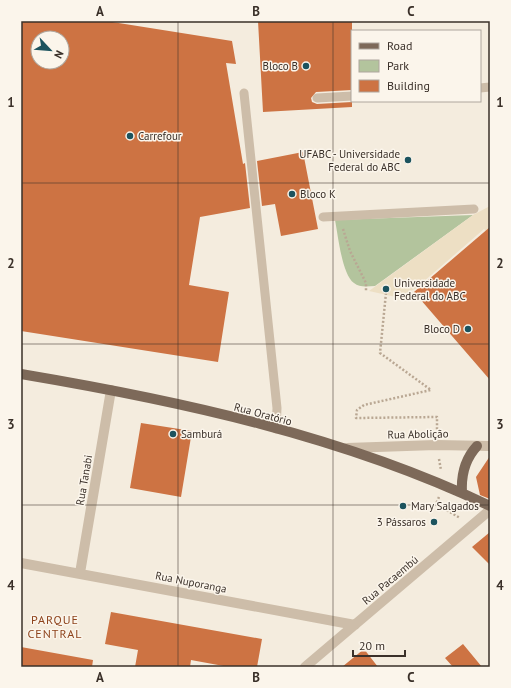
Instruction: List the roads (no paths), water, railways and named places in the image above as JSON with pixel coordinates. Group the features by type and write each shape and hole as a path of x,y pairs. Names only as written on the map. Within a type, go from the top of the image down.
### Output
{"main road":[{"name":"Rua Oratório","path":"21,374 111,390 276,429 347,448 462,492 490,506"},
{"path":"462,492 462,477 466,462 477,446"}],"street":[{"name":"Rua Tanabi","path":"80,573 111,390"},
{"name":"Rua Abolição","path":"347,448 490,446"},
{"name":"Rua Pacaembú","path":"305,667 490,510"},
{"name":"Rua Nuporanga","path":"21,563 355,625"}],"lane":[{"path":"244,92 277,408 276,429"},
{"path":"317,98 351,96"},
{"path":"323,217 474,209"}],"place":[{"name":"Bloco B","path":"306,66"},
{"name":"Carrefour","path":"130,136"},
{"name":"UFABC - Universidade Federal do ABC","path":"408,160"},
{"name":"Bloco K","path":"292,194"},
{"name":"Universidade Federal do ABC","path":"386,289"},
{"name":"Bloco D","path":"468,329"},
{"name":"Samburá","path":"173,434"},
{"name":"Mary Salgados","path":"403,506"},
{"name":"3 Pássaros","path":"434,522"}],"district":[{"name":"PARQUE CENTRAL","path":"55,626"}]}
